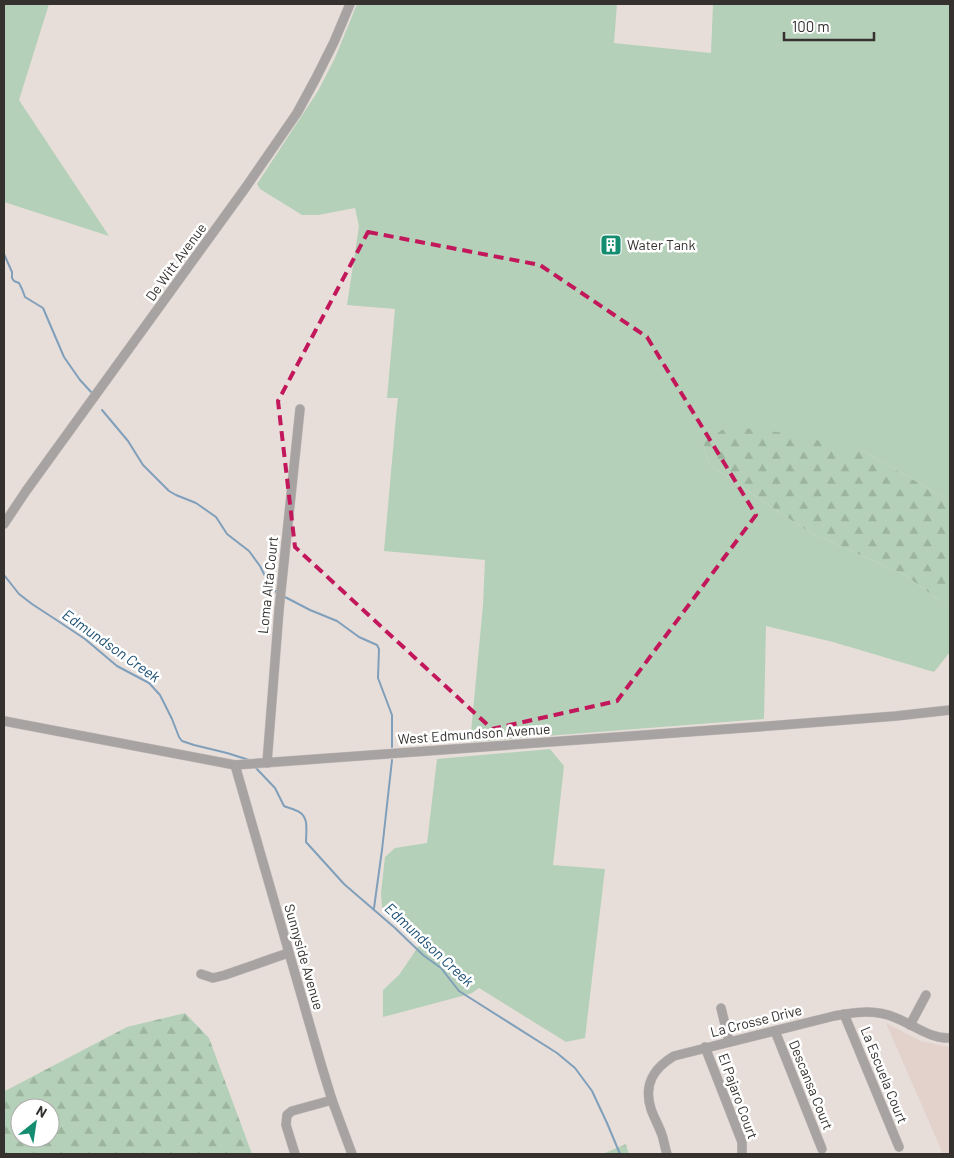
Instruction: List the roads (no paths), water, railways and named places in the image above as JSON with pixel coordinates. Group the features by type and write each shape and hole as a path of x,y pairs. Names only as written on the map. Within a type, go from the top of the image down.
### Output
{"street":[{"name":"De Witt Avenue","path":"4,524 297,113 334,42 350,4"},
{"name":"Loma Alta Court","path":"267,763 279,610 300,409"},
{"name":"West Edmundson Avenue","path":"4,721 235,765 769,726 950,710"},
{"name":"Sunnyside Avenue","path":"235,765 332,1100 352,1154"},
{"path":"201,974 213,978 288,953"},
{"path":"910,1025 926,995"},
{"path":"721,1008 730,1042"},
{"name":"La Crosse Drive","path":"667,1154 663,1136 650,1108 649,1092 650,1082 654,1073 663,1063 674,1056 860,1011 886,1014 923,1032 945,1039 950,1038"},
{"name":"La Escuela Court","path":"844,1014 899,1147"},
{"name":"Descansa Court","path":"775,1031 822,1149"},
{"name":"El Pajaro Court","path":"705,1047 742,1142 742,1154"},
{"path":"295,1154 286,1125 287,1116 292,1111 332,1100"}],"waterway":[{"path":"4,254 12,272 12,278 19,283 25,297 43,308 64,357 92,393"},
{"path":"102,410 128,441 143,465 169,491 196,503 216,517 227,534 249,551 260,566 270,586 277,593"},
{"name":"Edmundson Creek","path":"4,575 19,594 32,604 85,639 117,666 149,683 160,695 182,741 249,760"},
{"path":"285,597 337,621 359,637 377,645 379,649 378,678 392,715 392,747"},
{"path":"374,908 392,760"},
{"name":"Edmundson Creek","path":"255,767 275,788 284,806 294,809 303,815 306,823 306,842 344,884 423,955 441,968 459,991 557,1053 575,1068 592,1091 620,1154"}],"place":[{"name":"Water Tank","path":"611,245"}]}
